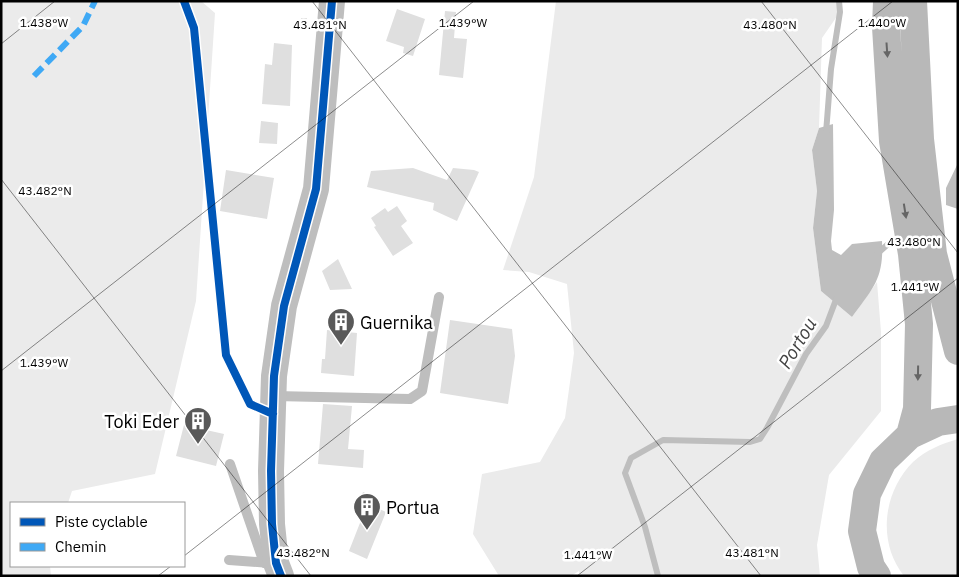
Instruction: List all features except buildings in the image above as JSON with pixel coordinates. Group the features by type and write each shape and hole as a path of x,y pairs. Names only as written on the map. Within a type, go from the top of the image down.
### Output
{"main road":[{"path":"886,1 893,141 912,254 919,324 917,409 910,435"},
{"path":"913,1 920,139 933,254 958,352"},
{"path":"920,139 944,255 958,280"},
{"path":"877,576 871,567 862,531 867,494 883,461 910,435 938,422 958,419"}],"street":[{"path":"274,567 271,470 274,376 284,306 316,189 332,1"}],"lane":[{"path":"274,396 410,399 422,390 439,297"},
{"path":"230,464 274,567"},
{"path":"229,560 274,567"}],"shaded area":[{"path":"1,1 201,1 215,13 196,301 155,474 72,491 68,502 10,502 10,567 50,567 51,576 1,576"},
{"path":"556,1 839,1 840,12 822,38 819,128 812,150 817,191 813,228 821,291 852,317 877,282 881,332 881,411 829,475 817,545 820,576 580,576 579,571 571,576 499,576 473,534 482,474 540,462 565,418 574,353 567,284 529,272 503,270 534,177"},
{"path":"833,124 834,210 832,250 841,255 852,244 882,241 881,265 876,282 852,317 821,291 813,228 817,191 812,150 819,128"},
{"path":"958,163 958,209 946,205 946,188"},
{"path":"958,439 958,576 904,576 895,563 887,533 887,518 895,488 903,474 923,454"}],"waterway":[{"name":"Portou","path":"826,133 831,69 840,12 839,1"},
{"path":"877,254 887,245"},
{"name":"Portou","path":"658,576 645,527 625,473 631,458 663,440 750,442 760,439 806,354 826,326 837,297"}],"marked path":[{"path":"34,76 83,26 95,1"}],"cycle path":[{"path":"184,1 194,28 226,355 250,404 273,414"},
{"path":"281,576 276,563 272,524 271,471 274,376 284,306 316,189 332,1"}],"place":[{"name":"Guernika","path":"341,346"},
{"name":"Toki Eder","path":"198,445"},
{"name":"Portua","path":"367,531"}]}
